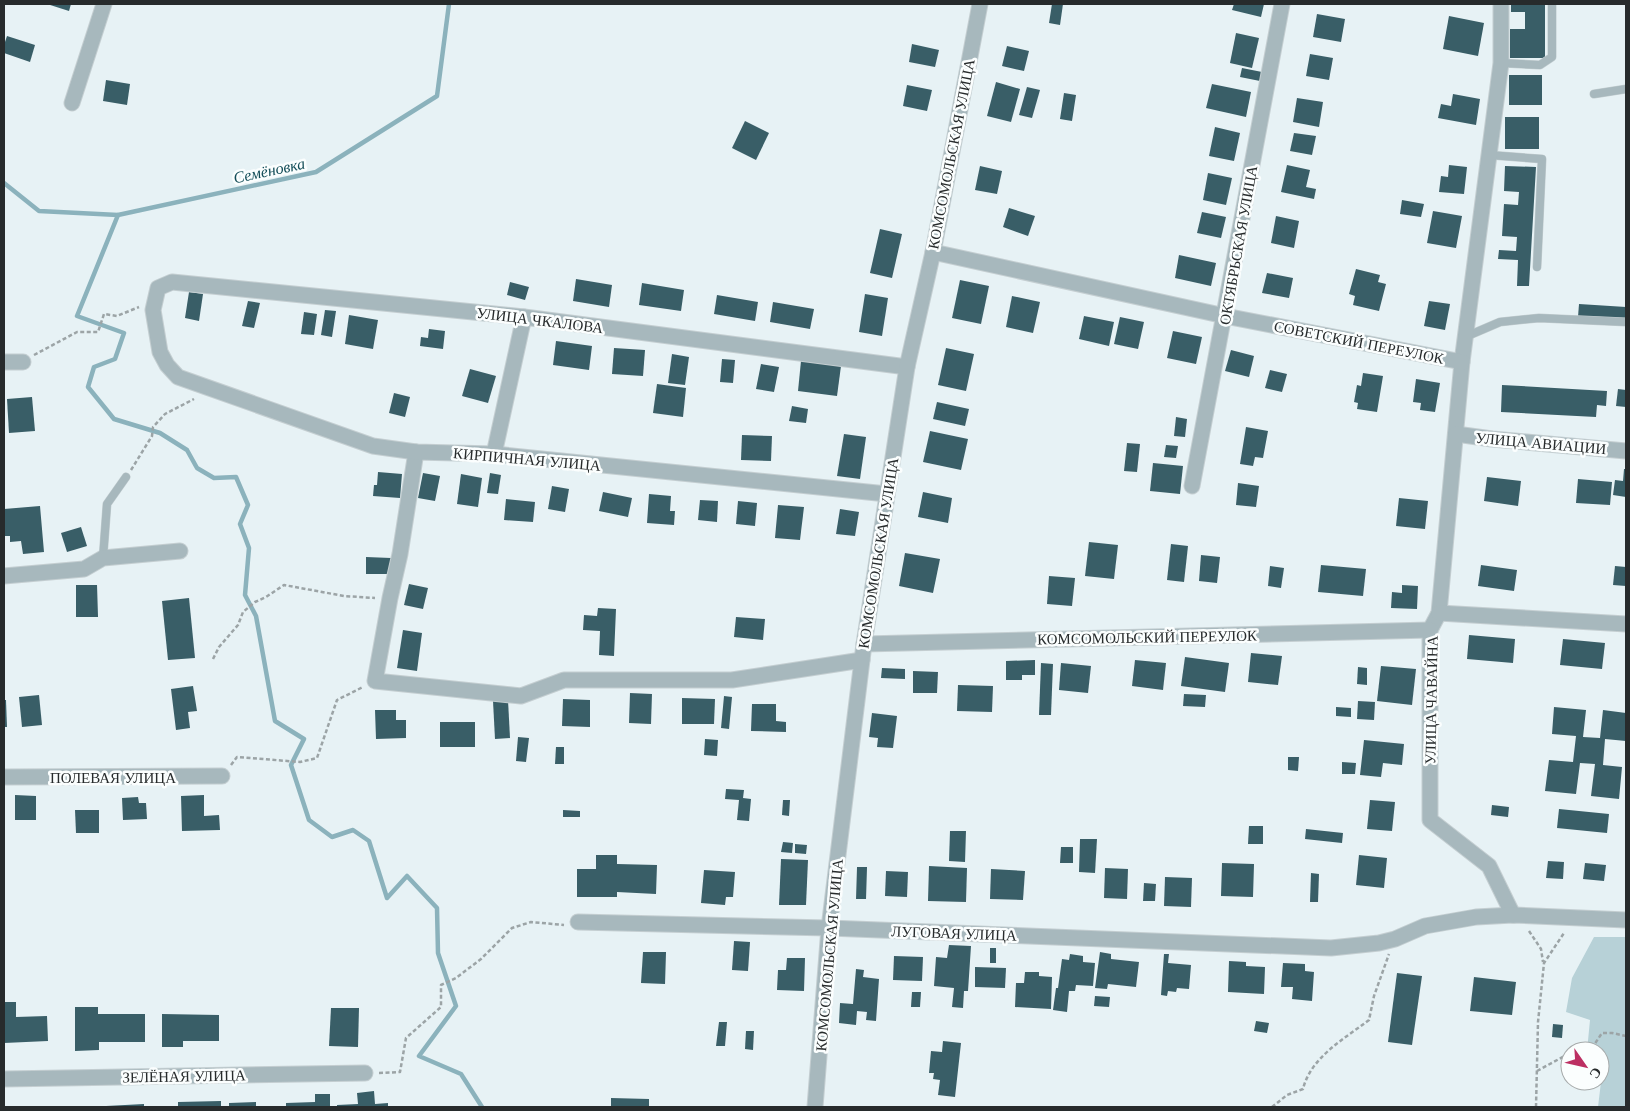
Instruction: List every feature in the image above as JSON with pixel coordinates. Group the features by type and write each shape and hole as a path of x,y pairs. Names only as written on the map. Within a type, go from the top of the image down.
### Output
{"street":[{"path":"72,103 104,4"},
{"name":"КОМСОМОЛЬСКАЯ УЛИЦА","path":"815,1107 829,928 864,644 907,367 933,252 980,4"},
{"name":"ОКТЯБРЬСКАЯ УЛИЦА","path":"1192,486 1282,4"},
{"name":"СОВЕТСКИЙ ПЕРЕУЛОК","path":"933,252 1225,316 1462,362 1501,63 1501,4"},
{"name":"УЛИЦА ЧКАЛОВА","path":"155,302 158,288 172,282 524,317 907,367"},
{"name":"КИРПИЧНАЯ УЛИЦА","path":"155,302 153,310 160,352 167,365 178,377 373,446 416,452 494,454 887,494"},
{"path":"494,454 524,317"},
{"path":"4,362 23,362"},
{"name":"УЛИЦА ЧАВАЙНА","path":"1462,362 1439,613 1430,630 1430,820 1489,866 1513,915"},
{"name":"УЛИЦА АВИАЦИИ","path":"1456,434 1626,451"},
{"path":"416,452 400,554 375,681 522,696 564,680 732,680 862,660"},
{"path":"4,576 84,569 103,558 180,551"},
{"path":"1439,613 1626,624"},
{"name":"КОМСОМОЛЬСКИЙ ПЕРЕУЛОК","path":"864,644 1430,630"},
{"name":"ПОЛЕВАЯ УЛИЦА","path":"4,777 222,776"},
{"name":"ЛУГОВАЯ УЛИЦА","path":"578,922 829,928 1330,948 1380,943 1395,939 1425,926 1476,917 1513,915 1626,920"},
{"name":"ЗЕЛЁНАЯ УЛИЦА","path":"4,1079 365,1074"}],"lane":[{"path":"1501,63 1540,65 1552,57 1552,4"},
{"path":"1594,94 1626,89"},
{"path":"1489,155 1542,160 1537,267"},
{"path":"1465,337 1500,322 1539,318 1626,322"},
{"path":"103,558 107,504 126,477"}],"path":[{"path":"23,362 77,332 98,332 104,314 117,316 155,302"},
{"path":"126,477 152,436 153,427 165,414 212,389"},
{"path":"212,659 219,647 238,625 243,612 284,585 344,596 390,598"},
{"path":"222,776 237,757 287,762 300,762 317,758 337,700 375,681"},
{"path":"1513,915 1532,933 1544,963 1538,1022 1536,1107"},
{"path":"1544,963 1561,935 1583,918"},
{"path":"365,1074 400,1072 406,1038 441,1007 441,985 481,959 512,928 531,922 565,925 578,922"},
{"path":"1272,1107 1287,1095 1302,1089 1306,1077 1318,1060 1369,1020 1374,996 1395,939"},
{"path":"1597,1041 1602,1033 1626,1036"},
{"path":"1537,1072 1560,1059"}],"shaded area":[{"path":"1594,937 1626,937 1626,1107 1598,1107 1600,1091 1610,1091 1610,1041 1588,1041 1590,1020 1566,1012 1572,978"}],"building":[{"path":"47,4 71,4 69,11"},
{"path":"1052,4 1063,4 1060,25 1049,23"},
{"path":"1234,4 1264,4 1261,17 1232,10"},
{"path":"1511,4 1545,4 1545,58 1510,58 1510,29 1525,29 1525,12 1511,12"},
{"path":"1317,14 1345,19 1341,42 1313,37"},
{"path":"1449,16 1484,23 1478,56 1443,49"},
{"path":"1236,33 1259,38 1252,68 1230,63"},
{"path":"7,36 35,45 30,62 4,53"},
{"path":"912,44 939,50 935,67 909,62"},
{"path":"1007,46 1029,51 1024,71 1002,66"},
{"path":"1310,54 1333,58 1329,80 1306,76"},
{"path":"1242,68 1262,72 1260,81 1240,77"},
{"path":"1509,75 1542,75 1542,105 1509,105"},
{"path":"106,80 130,84 127,105 103,101"},
{"path":"996,82 1020,89 1011,122 987,116"},
{"path":"1212,84 1251,92 1246,117 1206,108"},
{"path":"907,85 932,90 927,111 903,106"},
{"path":"1027,87 1040,90 1032,118 1019,115"},
{"path":"1064,93 1076,95 1072,121 1060,119"},
{"path":"1453,94 1480,99 1476,125 1438,118 1441,104 1451,106"},
{"path":"1297,98 1323,102 1319,127 1293,122"},
{"path":"1505,117 1539,117 1539,149 1505,149"},
{"path":"745,121 769,133 756,160 732,148"},
{"path":"1215,127 1240,133 1234,161 1209,156"},
{"path":"1294,133 1316,136 1312,155 1290,151"},
{"path":"1287,165 1310,170 1306,187 1316,189 1314,199 1281,192"},
{"path":"1449,165 1467,167 1464,194 1439,192 1441,176 1448,177"},
{"path":"980,166 1002,171 997,194 975,190"},
{"path":"1505,166 1536,167 1529,286 1517,286 1518,260 1498,259 1499,250 1516,251 1517,237 1502,236 1504,204 1518,205 1519,192 1504,191"},
{"path":"1208,173 1232,178 1226,205 1203,200"},
{"path":"1402,200 1424,204 1421,217 1400,214"},
{"path":"1009,208 1035,216 1028,236 1003,227"},
{"path":"1433,211 1462,216 1456,248 1427,243"},
{"path":"1202,212 1226,217 1221,238 1197,233"},
{"path":"1276,216 1299,221 1294,248 1271,243"},
{"path":"880,229 902,234 892,278 870,273"},
{"path":"1179,255 1216,263 1211,286 1175,278"},
{"path":"1356,269 1380,275 1378,282 1386,284 1379,311 1353,305 1355,296 1349,294"},
{"path":"1267,273 1293,278 1289,298 1262,293"},
{"path":"576,279 612,285 609,307 573,301"},
{"path":"960,280 989,286 981,324 952,318"},
{"path":"510,282 529,287 525,300 507,295"},
{"path":"642,283 684,290 681,311 639,305"},
{"path":"189,292 203,294 199,321 185,318"},
{"path":"865,294 888,298 882,336 859,332"},
{"path":"717,295 758,302 755,321 714,314"},
{"path":"1012,296 1040,302 1033,333 1006,327"},
{"path":"248,301 260,303 254,328 242,326"},
{"path":"1429,301 1450,304 1445,330 1424,326"},
{"path":"773,302 814,309 810,329 770,322"},
{"path":"1579,304 1626,307 1626,320 1578,317"},
{"path":"325,310 336,311 332,337 321,335"},
{"path":"304,312 317,314 314,335 301,334"},
{"path":"349,315 378,320 373,349 345,344"},
{"path":"1084,316 1114,322 1109,346 1079,339"},
{"path":"1120,317 1144,322 1138,349 1114,344"},
{"path":"429,329 445,331 443,349 420,346 421,337 428,338"},
{"path":"1173,331 1202,337 1196,364 1167,358"},
{"path":"556,341 592,346 589,370 553,365"},
{"path":"614,348 645,350 643,376 612,374"},
{"path":"946,348 974,354 966,391 938,385"},
{"path":"1231,350 1254,356 1249,377 1225,371"},
{"path":"672,354 689,357 685,385 668,383"},
{"path":"722,359 735,360 733,383 720,382"},
{"path":"801,361 841,366 837,396 798,391"},
{"path":"761,364 779,367 774,392 756,389"},
{"path":"470,369 496,376 488,403 462,396"},
{"path":"1270,370 1287,374 1282,392 1265,388"},
{"path":"1363,373 1383,376 1377,412 1357,409 1358,403 1354,402 1357,385 1361,386"},
{"path":"1416,379 1440,383 1435,412 1420,410 1421,403 1413,402"},
{"path":"657,384 686,388 683,417 653,413"},
{"path":"1502,385 1607,391 1606,406 1597,405 1596,417 1501,412"},
{"path":"1618,389 1626,390 1626,407 1616,406"},
{"path":"394,393 410,397 405,417 389,413"},
{"path":"32,397 35,431 9,433 7,399"},
{"path":"937,402 969,409 965,426 933,419"},
{"path":"792,406 808,409 806,423 789,421"},
{"path":"1176,417 1187,419 1185,437 1174,436"},
{"path":"1246,427 1268,431 1263,458 1255,457 1253,466 1240,464"},
{"path":"930,431 968,439 961,470 923,462"},
{"path":"844,434 866,437 860,479 837,476"},
{"path":"742,435 772,436 771,461 741,460"},
{"path":"1127,443 1140,444 1137,472 1124,471"},
{"path":"1166,445 1178,446 1176,458 1164,457"},
{"path":"1153,463 1183,466 1180,494 1150,491"},
{"path":"1624,469 1626,469 1626,497 1613,495 1615,480 1623,481"},
{"path":"378,472 402,474 400,498 373,496 374,485 377,485"},
{"path":"423,473 440,476 435,501 418,498"},
{"path":"490,473 501,475 498,494 487,493"},
{"path":"461,474 482,478 478,507 457,504"},
{"path":"1487,477 1521,481 1518,506 1484,501"},
{"path":"1578,479 1612,482 1610,505 1576,503"},
{"path":"1238,483 1259,486 1256,507 1236,505"},
{"path":"552,486 569,489 565,512 548,509"},
{"path":"603,492 632,498 628,517 599,511"},
{"path":"923,492 952,498 948,523 918,517"},
{"path":"649,494 671,496 670,511 675,511 674,525 647,523"},
{"path":"1399,498 1428,501 1425,529 1396,526"},
{"path":"506,499 535,502 533,522 504,520"},
{"path":"700,500 718,501 717,522 698,520"},
{"path":"738,501 757,503 755,526 736,524"},
{"path":"778,505 804,507 800,540 775,538"},
{"path":"40,506 44,552 23,554 21,541 10,542 10,536 4,536 4,509"},
{"path":"840,509 859,512 855,536 836,534"},
{"path":"81,527 87,546 67,552 61,533"},
{"path":"1089,542 1118,545 1114,579 1085,576"},
{"path":"1171,544 1188,546 1184,582 1167,580"},
{"path":"905,553 940,559 933,593 899,586"},
{"path":"1201,555 1220,557 1217,583 1199,581"},
{"path":"366,557 391,558 391,574 366,574"},
{"path":"1321,565 1366,569 1363,596 1318,592"},
{"path":"1481,565 1517,570 1514,591 1478,586"},
{"path":"1270,566 1284,568 1281,588 1268,586"},
{"path":"1615,566 1626,567 1626,586 1613,585"},
{"path":"1049,576 1075,578 1072,606 1047,604"},
{"path":"409,584 428,588 423,609 404,605"},
{"path":"76,585 97,585 98,617 76,617"},
{"path":"1402,585 1418,586 1417,609 1391,608 1392,592 1402,593"},
{"path":"189,598 195,658 168,660 162,601"},
{"path":"598,608 616,609 614,656 599,655 600,631 583,630 584,615 597,616"},
{"path":"736,617 765,619 763,640 734,637"},
{"path":"403,630 422,633 417,671 397,668"},
{"path":"1469,635 1515,639 1513,663 1467,659"},
{"path":"1563,639 1605,643 1602,669 1560,665"},
{"path":"1251,653 1282,656 1278,685 1248,682"},
{"path":"1185,657 1229,663 1225,692 1181,686"},
{"path":"1035,660 1035,675 1022,675 1022,680 1006,680 1006,661"},
{"path":"1135,660 1166,663 1163,690 1132,686"},
{"path":"1041,663 1053,664 1051,715 1039,715"},
{"path":"1061,663 1091,666 1088,693 1059,690"},
{"path":"1381,666 1416,669 1412,705 1377,701"},
{"path":"1358,667 1367,668 1367,685 1357,684"},
{"path":"882,668 905,669 905,679 881,678"},
{"path":"913,671 938,672 937,693 913,693"},
{"path":"958,685 993,686 992,712 957,711"},
{"path":"193,686 197,711 188,712 190,728 176,730 171,689"},
{"path":"630,693 652,694 651,724 629,723"},
{"path":"1184,694 1206,695 1205,707 1183,706"},
{"path":"39,695 42,725 22,727 19,697"},
{"path":"724,696 732,697 729,729 721,728"},
{"path":"682,698 715,699 714,724 682,724"},
{"path":"563,699 590,700 590,727 562,726"},
{"path":"4,700 6,700 7,727 4,727"},
{"path":"508,700 510,738 495,739 493,701"},
{"path":"1358,701 1375,702 1374,720 1357,719"},
{"path":"752,704 776,704 776,721 786,722 786,732 751,731"},
{"path":"1336,707 1351,708 1351,717 1336,716"},
{"path":"1554,707 1586,710 1583,737 1600,738 1603,710 1626,713 1626,741 1605,739 1603,765 1622,767 1619,799 1591,796 1595,764 1580,763 1576,794 1545,791 1549,760 1573,762 1576,736 1552,734"},
{"path":"375,710 396,710 396,720 406,720 406,738 376,739"},
{"path":"872,713 897,716 893,748 877,747 878,738 869,737"},
{"path":"440,722 475,722 475,747 440,747"},
{"path":"518,737 529,738 526,762 516,761"},
{"path":"705,739 718,740 717,756 704,755"},
{"path":"1364,740 1404,744 1402,765 1383,763 1381,777 1360,775"},
{"path":"556,747 564,747 564,764 555,764"},
{"path":"1288,757 1299,757 1298,771 1288,770"},
{"path":"1342,762 1356,763 1355,774 1342,774"},
{"path":"726,789 744,790 743,798 751,799 749,821 737,820 739,800 725,799"},
{"path":"15,795 36,796 36,820 15,820"},
{"path":"204,795 204,816 219,815 220,830 182,831 181,796"},
{"path":"138,797 139,803 146,803 147,819 123,820 122,798"},
{"path":"783,800 790,800 789,816 782,815"},
{"path":"1370,800 1395,802 1392,831 1367,829"},
{"path":"1492,805 1509,807 1508,817 1491,815"},
{"path":"1559,809 1609,814 1607,833 1557,828"},
{"path":"75,810 99,810 99,833 76,833"},
{"path":"563,810 580,811 580,817 563,817"},
{"path":"1249,826 1263,826 1263,844 1248,844"},
{"path":"1306,829 1343,833 1342,843 1305,839"},
{"path":"950,831 966,831 965,862 949,861"},
{"path":"1080,839 1097,839 1095,873 1079,872"},
{"path":"783,842 793,843 792,853 781,852"},
{"path":"795,844 807,845 806,854 795,853"},
{"path":"1061,847 1073,847 1073,863 1060,863"},
{"path":"596,855 617,855 617,864 657,865 656,894 617,892 617,897 577,897 577,869 596,869"},
{"path":"1359,855 1387,858 1384,888 1356,885"},
{"path":"781,859 808,860 806,905 779,905"},
{"path":"1548,861 1564,862 1563,879 1546,878"},
{"path":"1222,863 1254,864 1253,897 1221,896"},
{"path":"1585,863 1606,865 1604,881 1583,879"},
{"path":"929,866 967,868 966,902 928,901"},
{"path":"857,867 867,867 866,899 856,899"},
{"path":"1105,868 1128,869 1127,899 1104,898"},
{"path":"991,869 1025,871 1023,900 990,899"},
{"path":"704,870 735,872 733,897 726,897 725,905 701,903"},
{"path":"886,871 908,872 907,897 885,896"},
{"path":"1311,873 1319,874 1318,902 1310,902"},
{"path":"1165,877 1192,878 1191,907 1164,906"},
{"path":"1144,883 1156,884 1155,901 1143,901"},
{"path":"734,941 750,942 748,971 732,970"},
{"path":"949,945 971,946 968,991 964,991 963,1008 952,1007 954,988 934,986 936,957 947,958"},
{"path":"990,948 996,948 996,963 990,963"},
{"path":"643,952 666,952 665,984 641,983"},
{"path":"1100,952 1111,954 1111,959 1139,962 1136,987 1108,984 1107,989 1095,988"},
{"path":"1070,954 1083,956 1083,962 1095,963 1093,986 1076,985 1075,991 1069,991 1067,1012 1053,1010 1062,959 1069,960"},
{"path":"1164,954 1169,954 1168,963 1191,965 1189,989 1177,988 1176,992 1168,991 1167,996 1161,995"},
{"path":"894,956 923,957 922,981 893,980"},
{"path":"787,958 805,958 804,991 777,990 778,970 786,970"},
{"path":"1229,961 1246,962 1246,966 1265,967 1264,994 1228,992"},
{"path":"1283,963 1305,964 1305,971 1314,972 1312,1001 1292,999 1293,987 1281,987"},
{"path":"975,967 1006,968 1005,988 975,987"},
{"path":"856,969 864,970 863,977 879,979 876,1021 866,1020 867,1012 857,1011 856,1025 839,1023 840,1003 853,1004"},
{"path":"1025,972 1039,972 1039,976 1052,977 1051,1009 1015,1007 1016,983 1024,983"},
{"path":"1397,973 1422,976 1412,1045 1388,1042"},
{"path":"1474,977 1516,982 1512,1015 1470,1011"},
{"path":"912,992 921,992 920,1007 911,1007"},
{"path":"1095,996 1110,997 1109,1007 1094,1006"},
{"path":"4,1002 16,1002 16,1017 47,1016 48,1041 4,1043"},
{"path":"75,1007 98,1007 98,1014 145,1014 145,1042 99,1042 99,1050 75,1051"},
{"path":"331,1008 359,1008 358,1047 329,1046"},
{"path":"162,1014 219,1015 219,1041 183,1041 183,1047 162,1047"},
{"path":"1256,1021 1269,1023 1267,1033 1254,1031"},
{"path":"719,1022 727,1022 725,1046 716,1046"},
{"path":"1553,1024 1563,1025 1562,1038 1552,1037"},
{"path":"746,1031 754,1031 753,1050 745,1049"},
{"path":"943,1041 961,1043 955,1097 938,1095 940,1080 933,1079 934,1073 929,1073 931,1051 942,1052"},
{"path":"374,1091 375,1104 388,1103 388,1107 337,1107 337,1105 358,1104 357,1093"},
{"path":"315,1094 330,1094 330,1107 286,1107 286,1103 315,1102"},
{"path":"611,1098 649,1099 649,1107 611,1107"},
{"path":"221,1101 221,1107 178,1107 178,1102"},
{"path":"256,1102 256,1107 229,1107 229,1103"},
{"path":"144,1104 144,1107 106,1107 106,1106"}],"waterway":[{"name":"Семёновка","path":"4,183 39,211 118,215 316,172 437,96 449,4"},
{"path":"118,215 77,316 124,333 115,359 94,367 88,387 114,419 160,433 187,450 197,468 214,478 236,477 248,505 240,524 249,548 245,595 256,616 275,721 304,739 291,765 309,820 332,837 353,830 369,841 387,898 407,876 437,908 438,953 456,1006 419,1056 461,1074 482,1107"}]}
